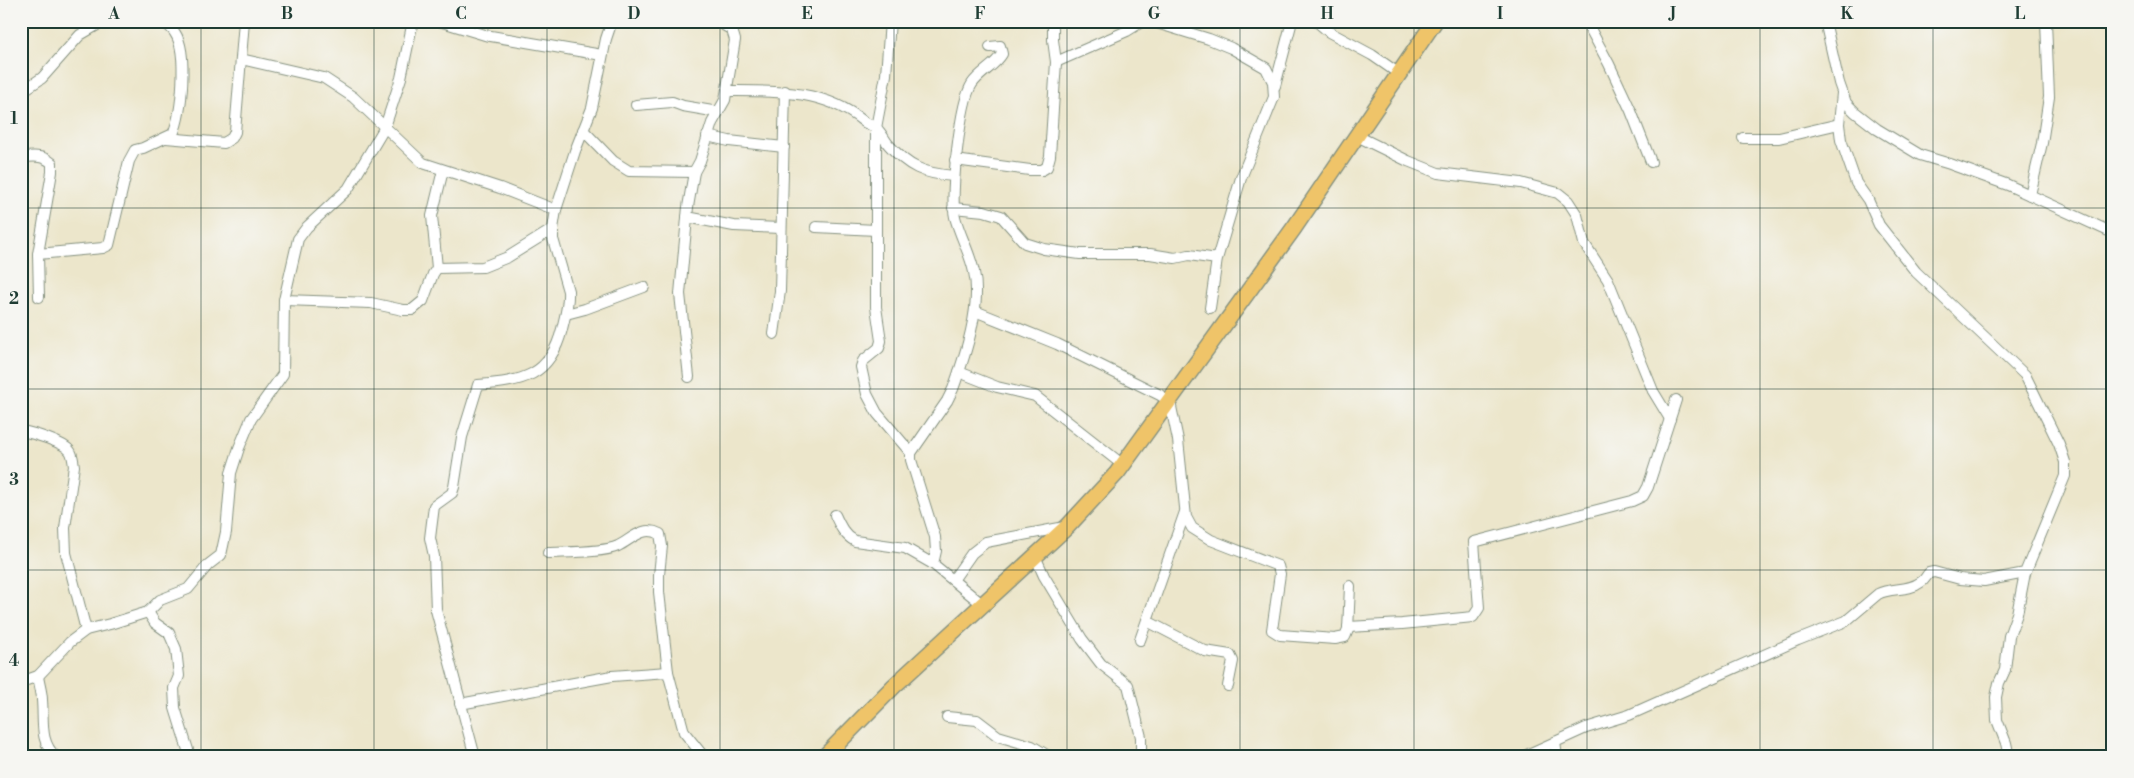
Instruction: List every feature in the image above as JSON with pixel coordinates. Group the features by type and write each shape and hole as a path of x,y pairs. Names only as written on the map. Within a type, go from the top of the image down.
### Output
{"main road":[{"path":"824,757 894,686 1068,526 1089,505 1123,465 1294,228 1435,21"}],"street":[{"path":"21,92 42,78 80,35 104,21"},
{"path":"38,254 103,248 109,245 129,161 135,150 173,134 177,124 182,67 175,33 163,21"},
{"path":"166,138 224,143 232,138 235,132 244,21"},
{"path":"21,682 38,676 70,642 86,630 148,612 160,600 188,589 208,565 221,555 226,532 231,473 239,448 251,419 284,374 284,300 298,239 307,227 348,189 385,127 401,78 412,21"},
{"path":"439,21 484,35 602,55"},
{"path":"475,757 436,610 434,556 430,538 434,506 452,493 462,437 478,385 504,383 521,378 539,369 551,358 555,350 566,314 568,291 553,239 552,229 556,210 592,108 602,55 612,21"},
{"path":"689,377 680,294 687,217 694,172 700,160 707,136 727,91 735,40 732,30 718,21"},
{"path":"890,21 886,75 876,128 876,307 881,341 879,348 863,361 862,375 867,394 877,413 911,452"},
{"path":"955,160 1030,170 1042,170 1047,167 1050,156 1056,62 1053,21"},
{"path":"1056,62 1127,31 1144,21"},
{"path":"1150,21 1231,48 1266,68 1271,75 1274,97 1255,148 1241,178 1217,259 1210,308"},
{"path":"1184,21 1185,33"},
{"path":"1274,90 1292,21"},
{"path":"1316,21 1329,32 1372,55 1398,73"},
{"path":"1586,21 1609,64 1651,162"},
{"path":"1825,21 1846,103 1877,129 1920,156 1950,164 2030,195 2113,233"},
{"path":"2030,195 2041,150 2048,96 2046,21"},
{"path":"933,564 936,551 935,536 911,460 911,452 947,401 959,372 975,311 976,286 974,270 960,236 953,208 954,176 955,160 969,90 977,78 1002,54 1000,46 990,46"},
{"path":"241,59 324,78 353,97 423,164 500,188 556,210"},
{"path":"727,91 785,91 824,100 848,110 863,122 876,128 888,144 915,167 933,174 954,176"},
{"path":"774,334 780,291 785,91"},
{"path":"1842,93 1839,124 1841,140 1856,183 1868,200 1879,225 1916,272 2026,375 2059,444 2065,462 2064,476 2025,573 2017,614 2009,636 2005,670 1999,683 1996,697 1998,720 2009,757"},
{"path":"636,105 672,102 683,106 718,112"},
{"path":"1743,138 1779,138 1839,124"},
{"path":"583,130 613,161 629,171 694,172"},
{"path":"707,136 729,141 784,147"},
{"path":"1357,136 1408,161 1438,173 1521,183 1558,193 1568,201 1577,215 1584,243 1608,280 1653,391 1670,419"},
{"path":"21,158 47,158 52,163 38,254 39,297"},
{"path":"284,300 371,303 403,310 412,310 423,301 432,274 437,268 432,216 443,170"},
{"path":"953,208 984,211 1001,216 1025,243 1044,249 1080,254 1150,254 1175,258 1189,255 1217,259"},
{"path":"687,217 734,226 781,228"},
{"path":"816,227 876,230"},
{"path":"437,268 483,266 508,257 552,229"},
{"path":"566,314 585,310 644,287"},
{"path":"975,311 1057,344 1160,395 1170,402 1178,440 1185,512 1192,528 1211,540 1278,566 1280,574 1272,630 1275,633 1335,639 1345,637 1348,627 1350,586"},
{"path":"959,372 997,387 1035,396 1123,465"},
{"path":"1348,627 1472,617 1479,608 1474,542 1638,499 1646,493 1676,400"},
{"path":"21,431 66,447 72,456 74,466 65,528 66,554 86,630"},
{"path":"1140,640 1185,512"},
{"path":"835,515 848,537 855,541 903,547 933,564 982,604"},
{"path":"953,580 972,553 986,542 1068,526"},
{"path":"548,553 610,549 645,530 653,530 660,534 662,546 658,574 659,592 668,672 684,732 704,757"},
{"path":"1035,556 1044,576 1082,639 1102,664 1128,685 1141,737 1141,757"},
{"path":"1522,757 1586,728 1629,715 1798,640 1846,621 1878,594 1912,587 1924,580 1929,573 1934,572 1960,579 1984,581 2025,573"},
{"path":"148,612 155,623 169,633 176,649 179,676 174,688 175,708 188,750 188,757"},
{"path":"1147,621 1205,651 1230,655 1233,661 1228,686"},
{"path":"460,704 612,676 668,672"},
{"path":"38,676 42,699 43,732 48,750 56,757"},
{"path":"947,717 977,720 998,736 1020,741 1037,753 1050,757"},
{"path":"1555,742 1557,757"}]}
